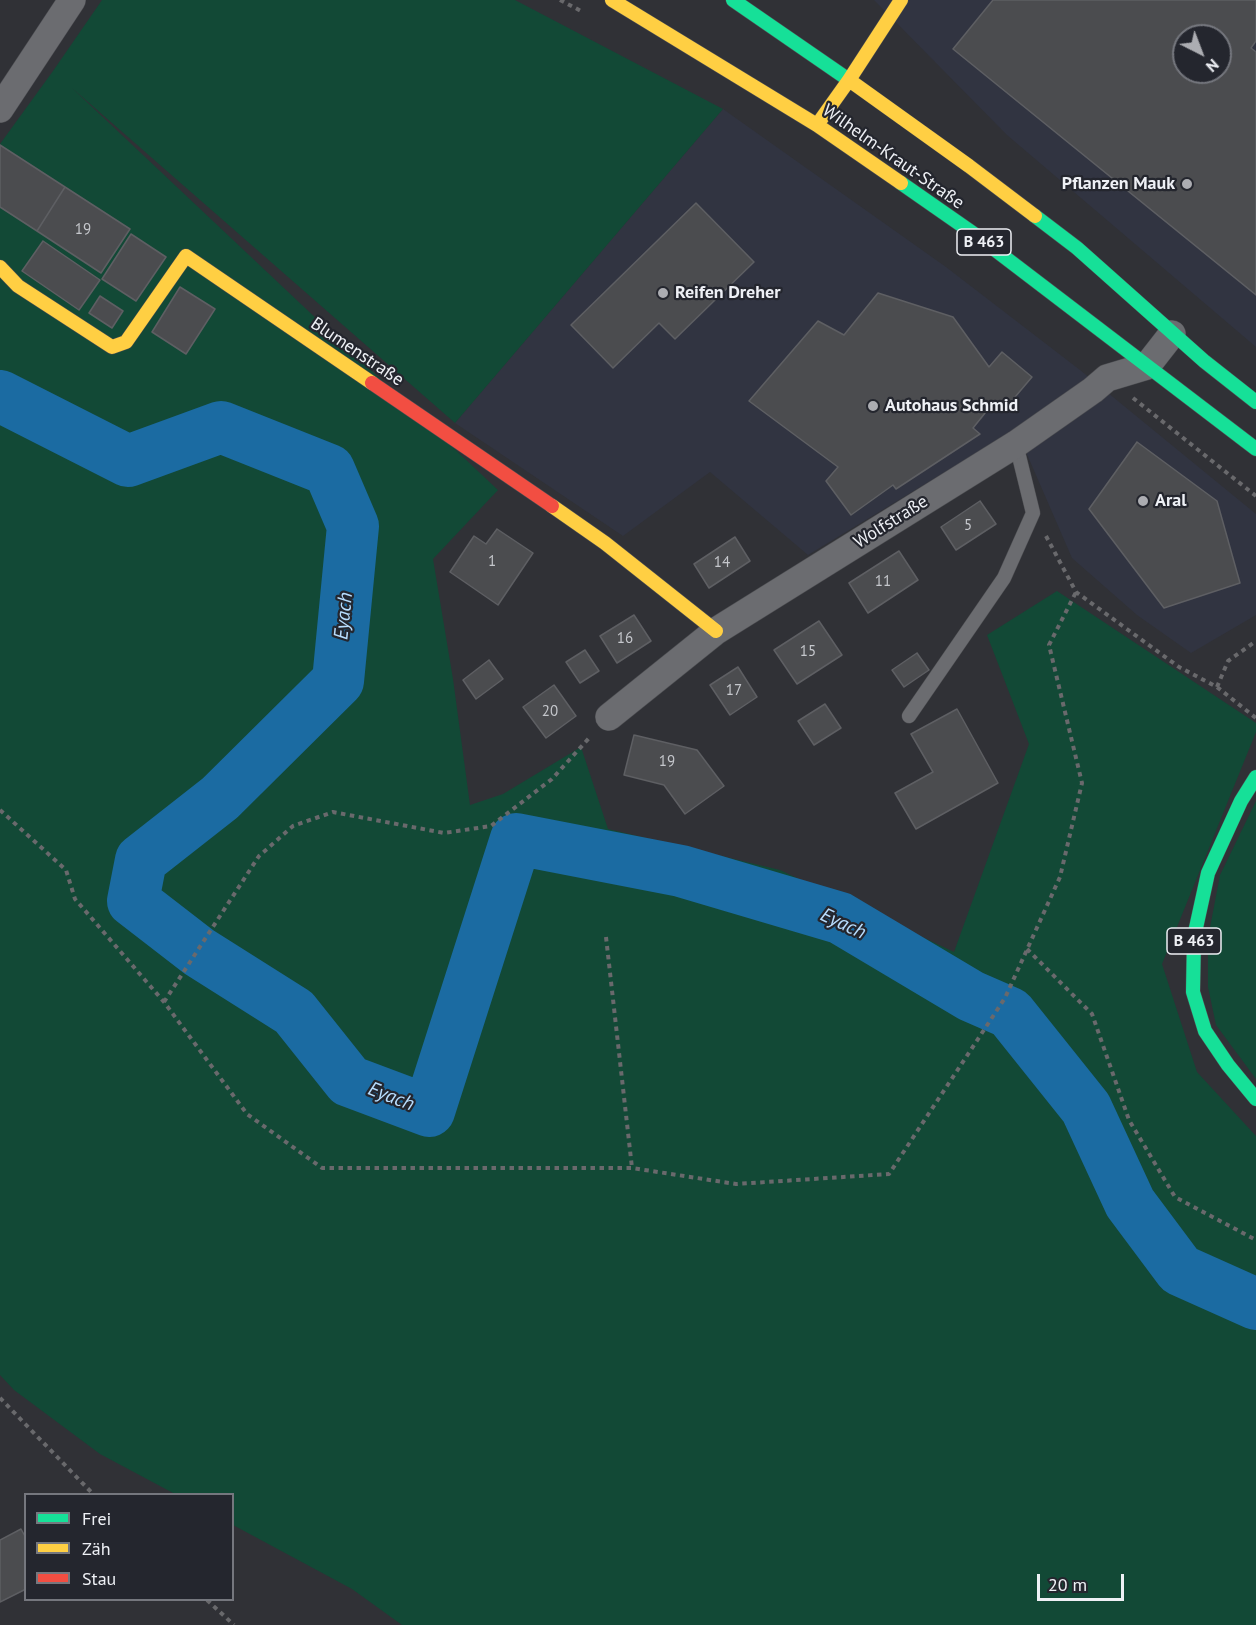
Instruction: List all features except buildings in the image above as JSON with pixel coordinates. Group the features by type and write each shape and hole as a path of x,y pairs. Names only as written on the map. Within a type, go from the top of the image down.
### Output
{"main road":[{"name":"Wilhelm-Kraut-Straße","path":"612,0 817,125 977,236 1256,449"},
{"name":"Wilhelm-Kraut-Straße","path":"734,0 960,159 1077,248 1172,334 1256,402"},
{"path":"817,125 901,0"},
{"name":"Blumenstraße","path":"0,267 18,286 112,347 126,342 186,256 605,543 716,631"},
{"name":"B 463","path":"1256,777 1241,801 1208,873 1194,937 1193,992 1205,1031 1228,1065 1256,1099"}],"street":[{"path":"0,109 72,0"},
{"path":"1147,366 1172,334"},
{"name":"Wolfstraße","path":"609,717 716,631 1016,444 1107,378 1147,366"}],"lane":[{"path":"909,716 1004,578 1033,513 1016,444"}],"path":[{"path":"1107,378 1256,496"},
{"path":"1033,513 1076,592 1179,667 1217,687 1256,718"},
{"path":"0,810 66,870 75,899 164,1002 247,1114 322,1168 632,1168 736,1184 889,1174 1005,998 1060,878 1082,783 1049,645 1076,592"},
{"path":"1217,687 1228,661 1256,641"},
{"path":"164,1002 259,856 293,826 333,812 444,833 491,826 552,779 609,717"},
{"path":"606,937 632,1168"},
{"path":"1027,949 1092,1014 1129,1120 1175,1197 1256,1240"},
{"path":"0,1398 92,1493"},
{"path":"209,1601 234,1625"}],"shaded area":[{"name":"Pflanzen Mauk","path":"874,0 1256,0 1256,347 1007,135"},
{"path":"723,109 946,267 1080,370 1256,514 1256,615 1191,653 1137,615 1072,558 1016,429 808,555 710,472 623,536 455,423"}],"green space":[{"path":"102,0 515,0 723,109 455,423 72,88 498,490 433,559 453,679 470,805 503,794 581,747 608,829 780,870 954,952 1029,744 987,635 1057,591 1256,723 1256,732 1162,964 1197,1072 1256,1136 1256,1625 402,1625 352,1589 234,1526 234,1493 173,1493 100,1454 14,1390 0,1375 0,144"},
{"path":"1256,801 1256,1079 1216,1025 1208,987 1208,938 1220,875"}],"waterway":[{"name":"Eyach","path":"0,396 128,461 221,427 329,470 353,526 338,681 220,798 141,860 133,901 199,952 294,1012 349,1081 429,1111 516,839 681,871 840,918 971,996 1010,1013 1086,1108 1130,1203 1180,1270 1256,1304"}],"traffic: fast":[{"path":"733,0 849,80"},
{"path":"901,183 977,236 1256,449"},
{"path":"1035,216 1077,248 1204,361 1256,402"},
{"path":"1256,777 1241,801 1208,873 1194,937 1193,992 1205,1031 1228,1065 1256,1099"}],"traffic: slow":[{"path":"612,0 817,125"},
{"path":"901,0 817,125 901,183"},
{"path":"849,80 1035,216"},
{"path":"0,267 18,286 112,347 126,342 186,256 372,383"},
{"path":"552,506 605,543 716,631"}],"traffic: jam":[{"path":"372,383 552,506"}],"place":[{"name":"Pflanzen Mauk","path":"1187,184"},
{"name":"Reifen Dreher","path":"663,293"},
{"name":"Autohaus Schmid","path":"873,406"},
{"name":"Aral","path":"1143,501"}]}
